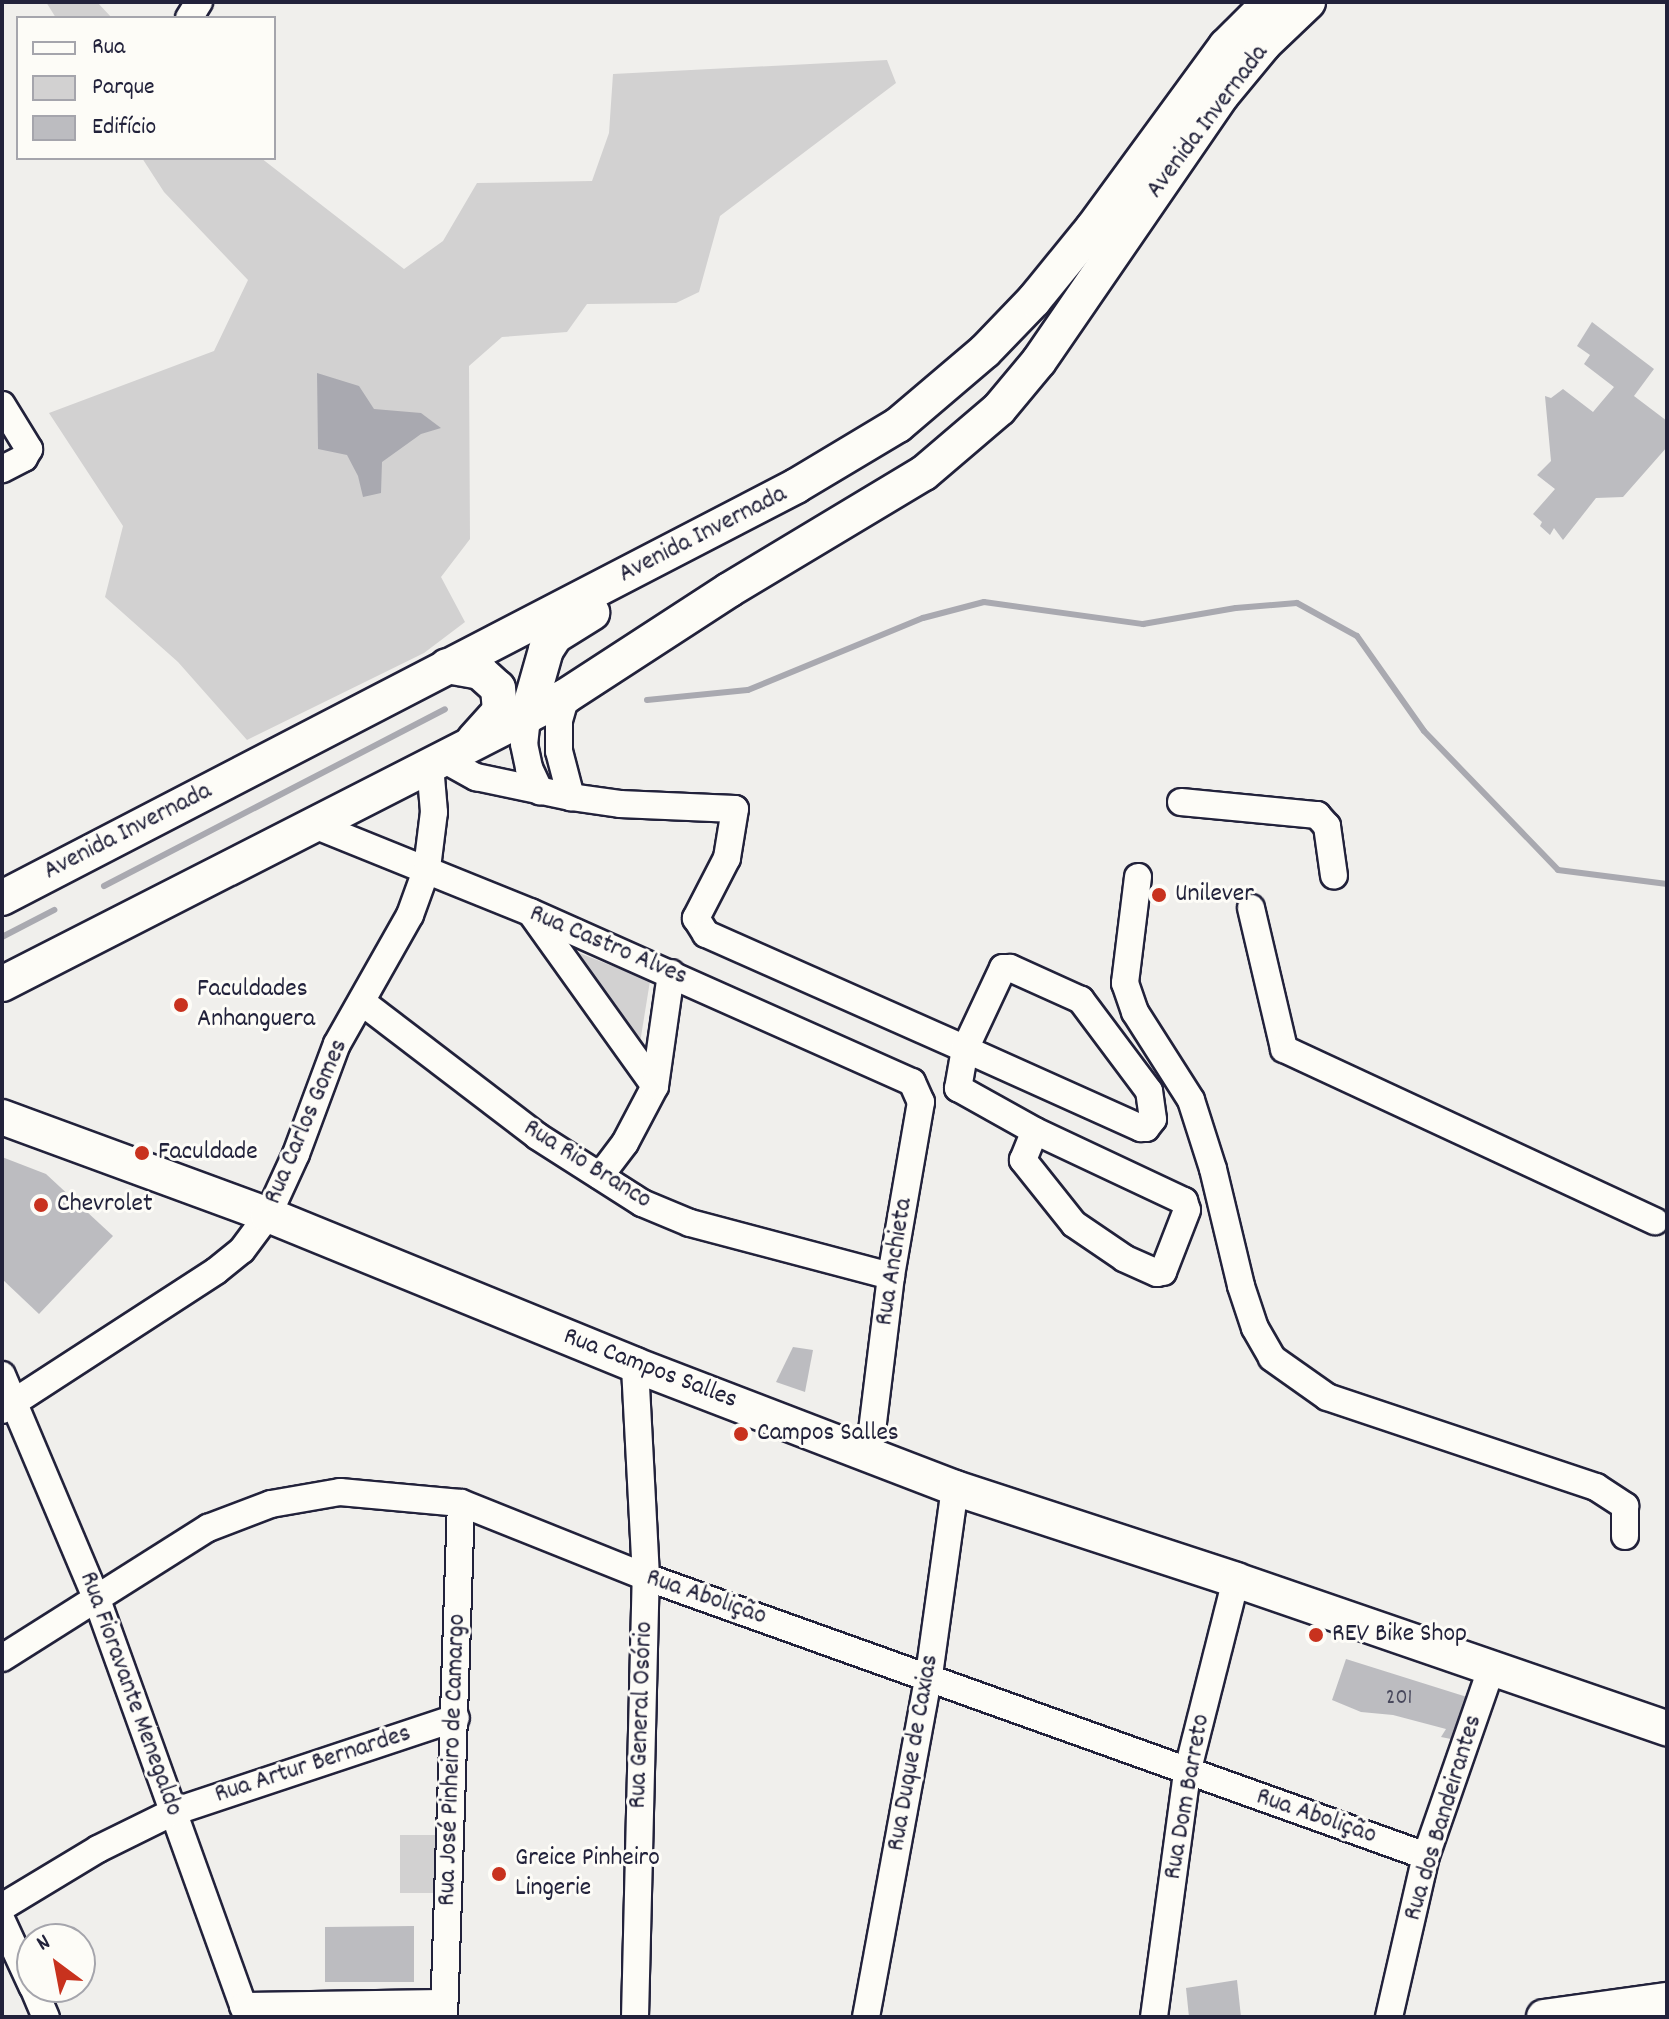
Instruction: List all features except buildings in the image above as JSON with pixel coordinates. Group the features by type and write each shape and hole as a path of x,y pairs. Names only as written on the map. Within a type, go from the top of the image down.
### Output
{"main road":[{"name":"Avenida Invernada","path":"2,898 796,486 898,425 985,351 1053,277 1226,46 1270,2"},
{"name":"Avenida Invernada","path":"2,984 566,696 729,590 924,473 973,434 1014,391 1222,95 1264,44 1308,2"},
{"path":"1014,391 1065,289 1066,282 1053,277"},
{"path":"898,425 922,451 924,473"},
{"path":"527,717 541,667 555,636 624,596 664,555"},
{"path":"447,666 480,672 498,688 500,711 447,756"},
{"path":"541,667 566,696"},
{"name":"Rua Campos Salles","path":"2,1117 268,1215 635,1365 955,1488 1492,1666 1667,1728"},
{"path":"1559,2016 1667,2000"}],"street":[{"path":"2,405 29,449 24,458 2,469"},
{"path":"566,696 559,721 559,751 571,797"},
{"path":"527,717 524,744 529,768 540,792"},
{"path":"447,756 476,777 540,792 620,804 735,809 727,858 696,918 698,927 706,934 965,1049 1141,1128 1151,1125 1149,1091 1090,1008 1081,1000 1010,968 999,972 965,1049 957,1080 963,1094 1184,1201 1187,1210 1163,1272 1157,1273 1124,1258 1074,1224 1023,1160 1035,1131"},
{"name":"Rua Carlos Gomes","path":"9,1406 216,1271 242,1250 268,1215 296,1154 337,1044 410,915 427,868 434,812 447,756"},
{"path":"1181,802 1317,815 1327,826 1334,876"},
{"name":"Rua Castro Alves","path":"312,824 427,868 902,1075"},
{"path":"1138,877 1125,983 1135,1012 1191,1100 1213,1169 1241,1286 1255,1328 1272,1358 1327,1397 1596,1487 1625,1506 1625,1536"},
{"path":"1251,908 1284,1049 1655,1221"},
{"path":"530,912 655,1086"},
{"path":"600,1176 625,1143 655,1086 671,973"},
{"name":"Rua Rio Branco","path":"362,1002 537,1136 642,1203 690,1223 891,1276"},
{"name":"Rua Anchieta","path":"869,1456 891,1276 921,1102 918,1089 902,1075"},
{"name":"Rua General Osório","path":"635,1365 646,1577 635,2017"},
{"name":"Rua Fioravante Menegaldo","path":"2,1375 9,1406 96,1597 245,2012"},
{"name":"Rua Duque de Caxias","path":"866,2017 929,1675 955,1488"},
{"name":"Rua Abolição","path":"2,1658 208,1528 271,1504 340,1492 461,1503 646,1577 929,1675 1187,1773 1426,1856"},
{"name":"Rua José Pinheiro de Camargo","path":"444,2010 461,1503"},
{"name":"Rua Dom Barreto","path":"1154,2017 1187,1773 1236,1580"},
{"name":"Rua dos Bandeirantes","path":"1389,2017 1426,1856 1492,1666"},
{"name":"Rua Artur Bernardes","path":"2,1907 98,1849 173,1812 456,1718"},
{"path":"2,1921 16,1951"},
{"path":"245,2012 444,2010"}],"green space":[{"path":"46,2 97,2 110,16 55,16"},
{"path":"887,60 896,83 720,216 699,292 676,303 587,304 567,332 502,337 469,366 470,539 441,577 465,622 424,653 247,740 178,662 105,597 123,526 49,413 214,351 248,280 164,192 143,160 264,160 404,269 443,241 477,183 592,181 609,133 613,74"},
{"path":"577,952 650,981 639,1049"},
{"path":"400,1835 436,1835 437,1893 400,1893"}],"shaded area":[{"path":"317,373 359,386 374,409 421,413 441,428 421,434 382,462 381,493 363,497 358,476 347,455 318,449"}],"waterway":[{"path":"647,700 748,690 923,618 984,602 1143,624 1236,608 1297,603 1357,636 1424,731 1558,870 1667,884"},
{"path":"104,886 445,709"},
{"path":"2,937 54,910"}],"place":[{"name":"Unilever","path":"1159,895"},
{"name":"Faculdades Anhanguera","path":"181,1005"},
{"name":"Faculdade","path":"142,1153"},
{"name":"Chevrolet","path":"41,1205"},
{"name":"Campos Salles","path":"741,1434"},
{"name":"REV Bike Shop","path":"1316,1635"},
{"name":"Greice Pinheiro Lingerie","path":"499,1874"}]}
